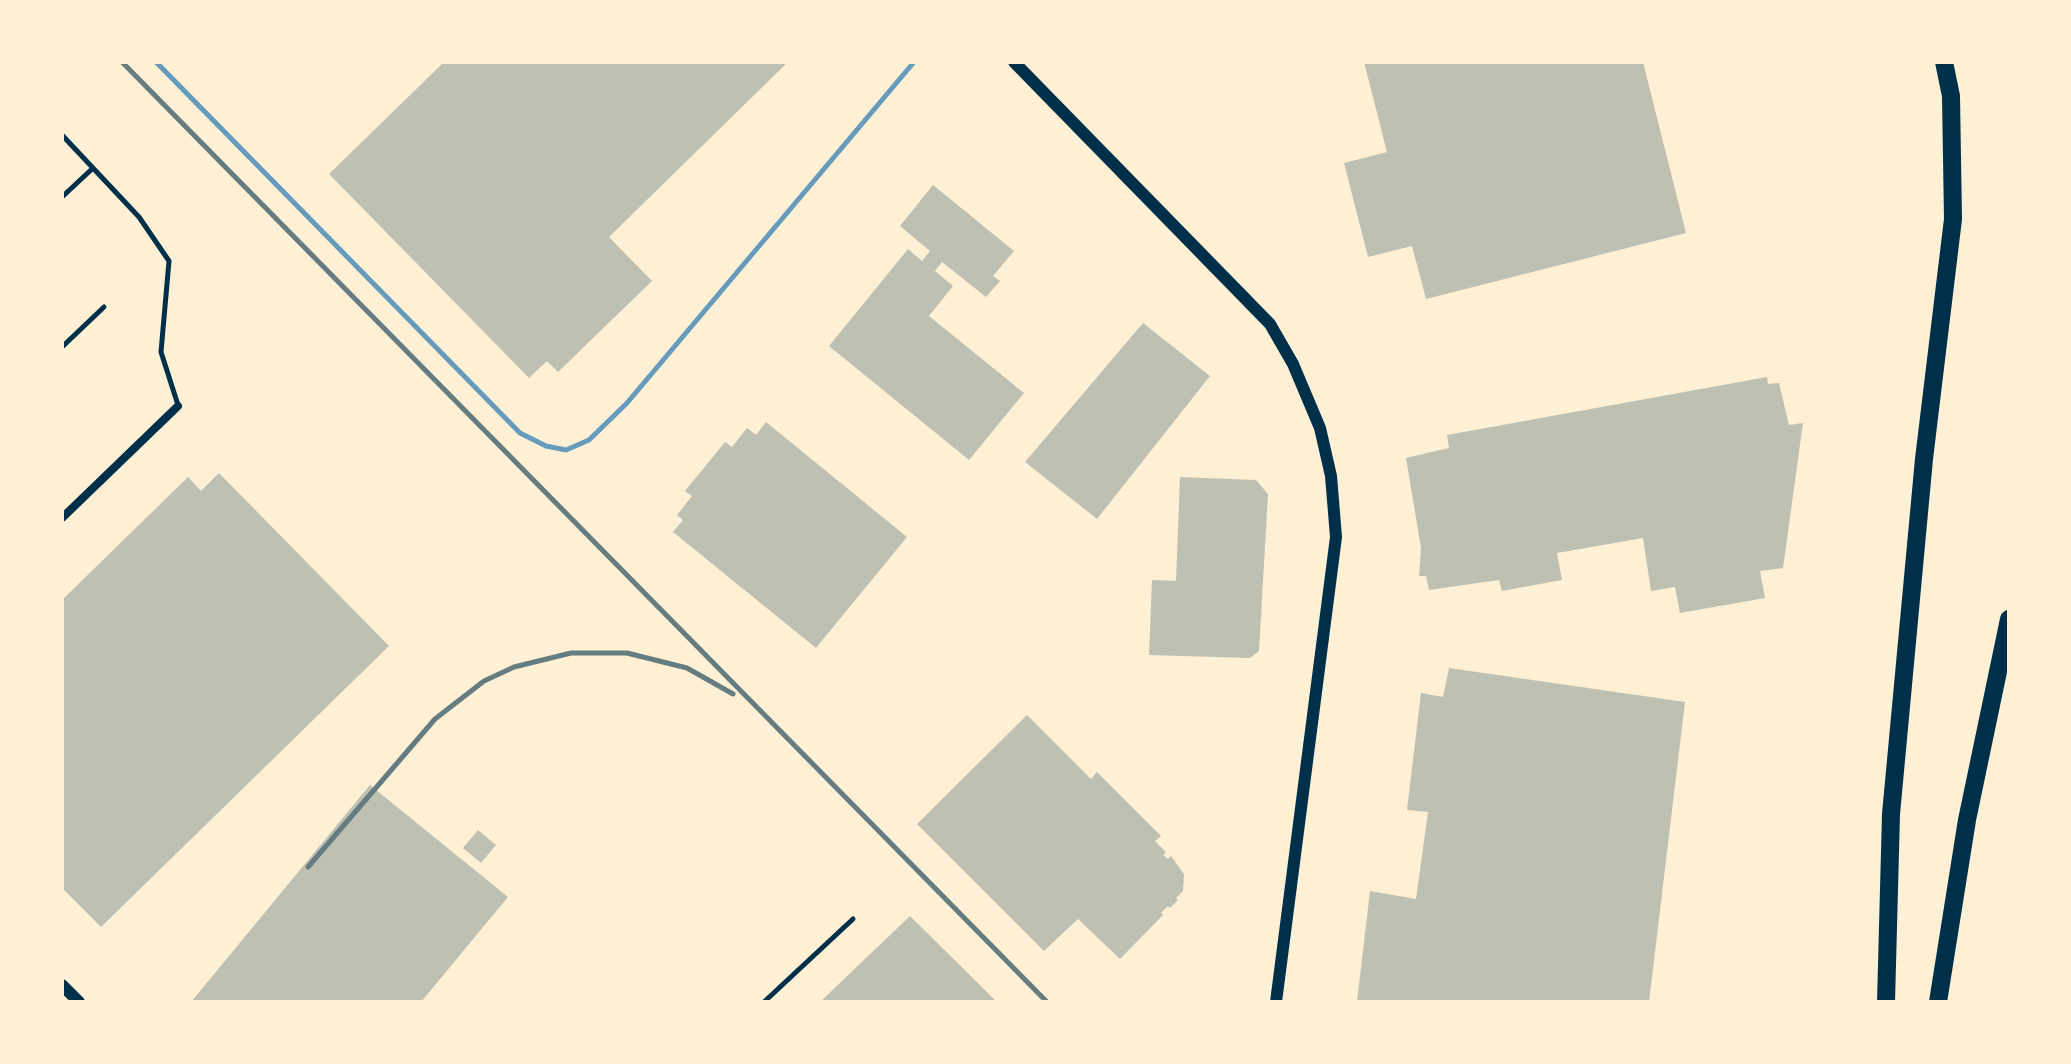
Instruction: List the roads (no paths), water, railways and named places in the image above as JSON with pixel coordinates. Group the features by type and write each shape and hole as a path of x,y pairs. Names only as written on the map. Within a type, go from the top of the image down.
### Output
{"highway":[{"path":"1886,1002 1891,814 1924,459 1953,219 1951,96 1944,62"},
{"path":"1938,1002 1967,820 2009,619"}],"street":[{"path":"1014,62 1270,324 1293,364 1320,428 1331,476 1336,537 1276,1002"},
{"path":"62,518 178,406"},
{"path":"62,985 79,1002"}],"lane":[{"path":"62,135 139,217 169,261 161,352 178,406"},
{"path":"62,197 93,168"},
{"path":"62,347 104,307"},
{"path":"764,1002 853,919"}],"waterway":[{"path":"156,62 520,433 546,446 566,450 589,440 627,403 914,62"}],"railway":[{"path":"122,62 1047,1002"},
{"path":"308,867 435,719 484,681 514,667 571,653 627,653 687,668 733,694"}]}
